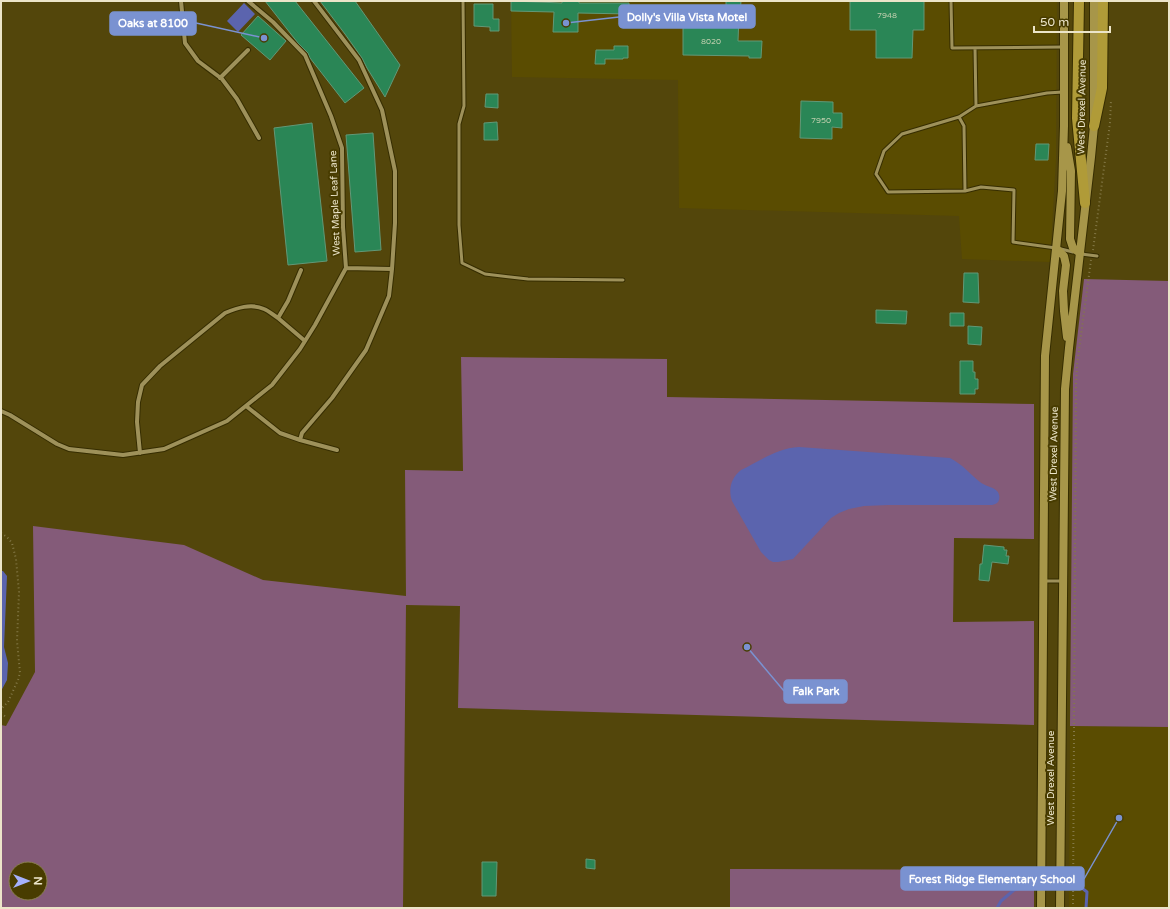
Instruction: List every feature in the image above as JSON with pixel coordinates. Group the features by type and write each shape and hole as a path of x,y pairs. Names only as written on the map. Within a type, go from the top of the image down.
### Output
{"main road":[{"path":"1079,1 1077,118 1085,203"},
{"path":"1094,126 1102,88 1103,1"}],"street":[{"path":"181,1 185,43 198,62 220,78 237,99 260,138"},
{"name":"West Maple Leaf Lane","path":"248,1 273,22 305,55 331,116 342,148 343,227 346,268"},
{"path":"300,440 302,432 332,398 366,350 389,296 395,223 395,171 382,110 359,60 314,1"},
{"name":"West Drexel Avenue","path":"1041,908 1045,356 1062,191 1064,126 1064,1"},
{"name":"West Drexel Avenue","path":"1060,908 1065,389 1068,348 1094,126 1094,1"},
{"path":"220,78 248,50"},
{"path":"1064,126 1071,171 1070,239 1073,248 1080,254"},
{"path":"1056,248 1064,256 1066,265 1063,291 1068,348"},
{"path":"1,412 10,415 57,444 69,449 123,456 164,449 227,421 272,385 300,349 346,268 392,269"},
{"path":"278,318 288,301 301,270"},
{"path":"140,453 137,422 138,402 142,385 160,366 225,313 249,306 263,308 278,318 305,341"},
{"path":"246,406 280,433 337,450"}],"lane":[{"path":"463,1 464,106 459,124 459,225 462,263 485,274 528,279 623,280"},
{"path":"951,1 952,48 1064,47"},
{"path":"975,48 976,106"},
{"path":"1064,92 1046,93 976,106 959,117 902,134 884,152 876,174 888,192 964,191 980,187 1014,190 1013,242 1097,256"},
{"path":"959,117 964,126 964,191"},
{"path":"1043,581 1062,581"}],"path":[{"path":"1094,242 1110,123 1111,100"},
{"path":"1073,908 1076,384 1077,365 1090,266"},
{"path":"1,533 12,542 16,560 19,592 17,641 20,673 8,702 1,709"},
{"path":"1,712 6,717"}],"shaded area":[{"path":"511,1 1057,1 1056,159 1050,262 962,259 959,216 679,208 678,80 512,77"},
{"path":"1084,279 1169,281 1169,727 1070,726 1073,374"},
{"path":"461,357 667,359 667,397 1034,404 1034,539 954,538 953,622 1034,621 1034,725 458,708 460,606 406,605 403,908 1,908 1,725 6,726 35,672 33,526 184,545 263,580 406,596 405,470 463,471"},
{"path":"1070,726 1169,727 1169,908 1069,908"},
{"path":"730,869 1034,870 1034,908 730,908"}],"water":[{"path":"244,3 255,14 238,32 227,21"},
{"path":"799,447 950,458 962,466 980,482 996,490 999,500 997,503 992,505 888,505 864,506 849,509 831,518 793,559 773,562 761,552 732,501 730,488 733,480 741,470 776,452"},
{"path":"1,571 3,571 7,576 4,647 8,663 7,680 1,691"}],"building":[{"path":"265,1 295,1 364,88 345,103 310,58 308,53 298,43"},
{"path":"320,1 355,1 400,65 385,97 362,58"},
{"path":"511,1 629,3 629,14 578,13 578,32 553,32 554,12 511,11"},
{"path":"726,1 741,1 738,41 762,41 761,58 749,58 749,56 683,55 683,27 729,27 730,9 726,9"},
{"path":"850,1 924,1 924,30 913,30 912,58 876,58 876,30 850,30"},
{"path":"474,4 493,4 493,19 499,19 499,31 490,31 490,27 474,26"},
{"path":"258,16 286,41 270,60 241,35"},
{"path":"614,46 628,46 628,58 605,59 605,64 595,64 596,50 614,50"},
{"path":"486,94 498,94 498,108 485,107"},
{"path":"801,101 833,102 833,113 842,113 842,128 832,127 832,139 800,138"},
{"path":"497,122 498,140 484,140 484,123"},
{"path":"312,123 327,261 288,265 274,128"},
{"path":"373,133 381,250 355,252 346,135"},
{"path":"1036,144 1049,144 1048,160 1035,160"},
{"path":"964,273 978,273 979,303 963,302"},
{"path":"876,310 907,311 906,324 876,323"},
{"path":"950,313 964,313 964,326 950,326"},
{"path":"968,326 982,327 981,345 968,344"},
{"path":"960,361 973,361 973,372 975,372 975,379 978,379 978,389 975,389 975,394 960,394"},
{"path":"984,545 1004,547 1004,550 1007,550 1006,556 1009,556 1008,564 992,562 989,581 979,580 980,564 982,564"},
{"path":"586,859 595,860 595,869 586,868"},
{"path":"482,862 497,862 496,896 482,896"}],"waterway":[{"path":"997,908 1001,901 1014,890 1027,887"},
{"path":"1082,888 1087,892 1086,908"}],"place":[{"name":"Dolly's Villa Vista Motel","path":"566,23"},
{"name":"Oaks at 8100","path":"264,38"},
{"name":"Falk Park","path":"747,647"},
{"name":"Forest Ridge Elementary School","path":"1119,818"}]}
